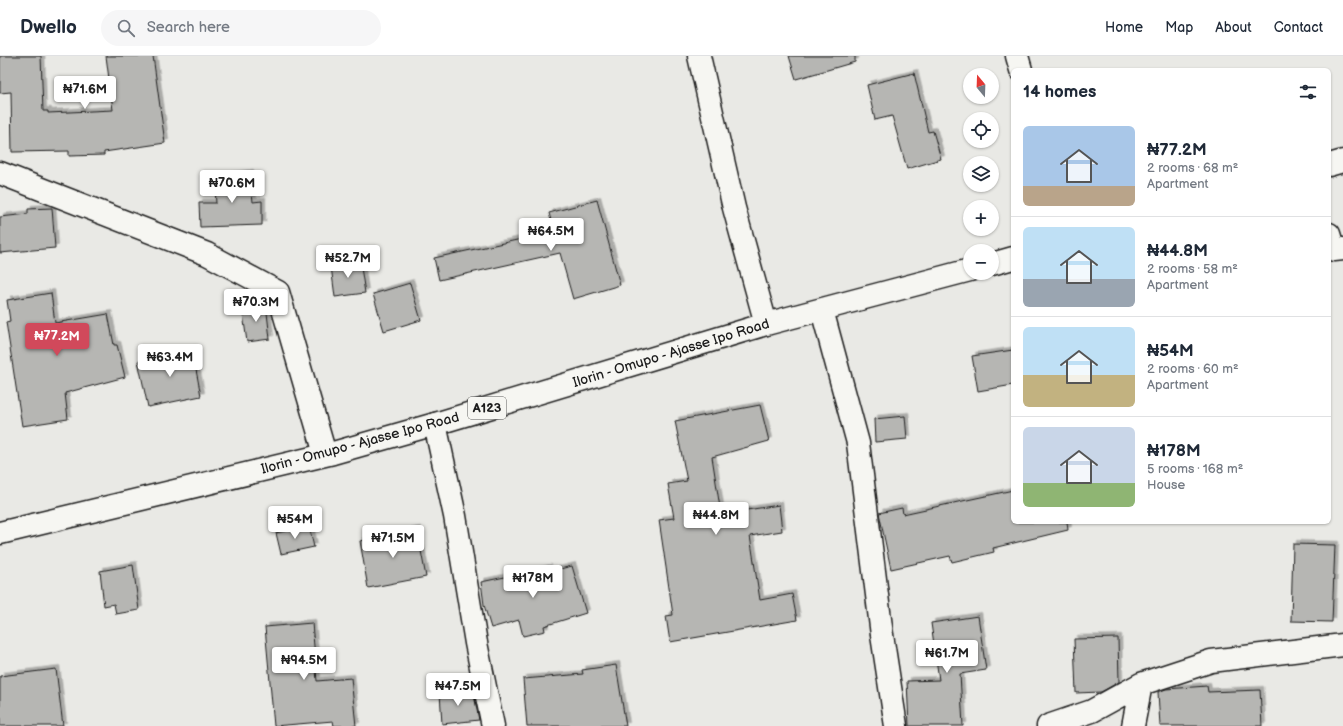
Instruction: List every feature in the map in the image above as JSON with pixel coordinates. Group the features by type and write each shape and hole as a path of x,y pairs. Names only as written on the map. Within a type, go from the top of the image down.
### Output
{"main road":[{"path":"699,56 734,208 766,324"},
{"path":"1017,56 1020,68"},
{"path":"1331,164 1343,161"},
{"path":"0,172 207,254 278,292 325,454"},
{"path":"1331,240 1334,250 1343,249"},
{"path":"999,262 1011,259"},
{"name":"Ilorin - Omupo - Ajasse Ipo Road","path":"0,533 325,454 434,424 766,324 963,272"},
{"path":"822,310 858,443 882,635 896,726"},
{"path":"434,424 455,516 476,643 493,726"},
{"path":"1048,726 1092,710 1141,684 1211,661 1343,645"},
{"path":"1133,726 1141,684"}],"building":[{"path":"0,56 41,56 43,111 48,111 48,113 113,110 106,56 153,56 165,143 104,152 104,155 69,156 69,151 12,152 11,92 0,93"},
{"path":"789,56 855,56 855,62 796,79"},
{"path":"914,73 928,132 933,131 941,159 907,169 892,116 875,120 867,85"},
{"path":"250,173 253,202 262,201 262,225 200,227 199,203 216,203 214,177"},
{"path":"597,200 620,285 573,299 560,253 439,280 434,258 554,232 549,213"},
{"path":"52,208 55,248 0,253 0,217 28,214 28,209"},
{"path":"360,261 365,293 335,297 331,266"},
{"path":"410,283 421,320 384,331 373,294"},
{"path":"51,293 55,323 108,314 114,345 117,345 125,377 65,393 68,419 22,426 6,322 10,321 7,300"},
{"path":"266,304 270,339 247,342 242,307"},
{"path":"192,349 201,396 148,407 138,361"},
{"path":"1011,350 1011,385 978,391 972,356"},
{"path":"760,405 769,441 712,457 721,514 779,505 782,531 750,536 760,600 792,594 797,620 670,642 666,616 673,615 659,520 674,518 668,484 687,481 675,421"},
{"path":"905,416 907,439 875,442 874,419"},
{"path":"1011,490 1011,524 1067,524 1068,530 993,548 994,552 952,562 950,556 891,569 879,513 902,508 903,514"},
{"path":"309,526 314,547 281,554 276,533"},
{"path":"417,530 426,577 368,588 360,541"},
{"path":"1293,544 1335,545 1332,622 1291,621"},
{"path":"133,565 139,610 116,614 114,604 104,606 100,571"},
{"path":"572,566 586,613 544,626 545,631 523,636 519,620 491,628 484,605 481,582 548,568 548,572"},
{"path":"978,616 986,670 960,674 963,726 909,726 907,681 939,680 931,623"},
{"path":"312,623 317,681 351,678 356,726 334,726 333,721 274,726 265,627"},
{"path":"1118,638 1119,682 1101,692 1076,693 1074,639"},
{"path":"616,665 626,726 527,726 523,679 583,674 582,670"},
{"path":"56,669 63,726 0,726 0,676"},
{"path":"1207,686 1208,692 1260,690 1262,726 1160,726 1158,692 1166,689"},
{"path":"473,690 479,720 442,724 440,693"}]}
